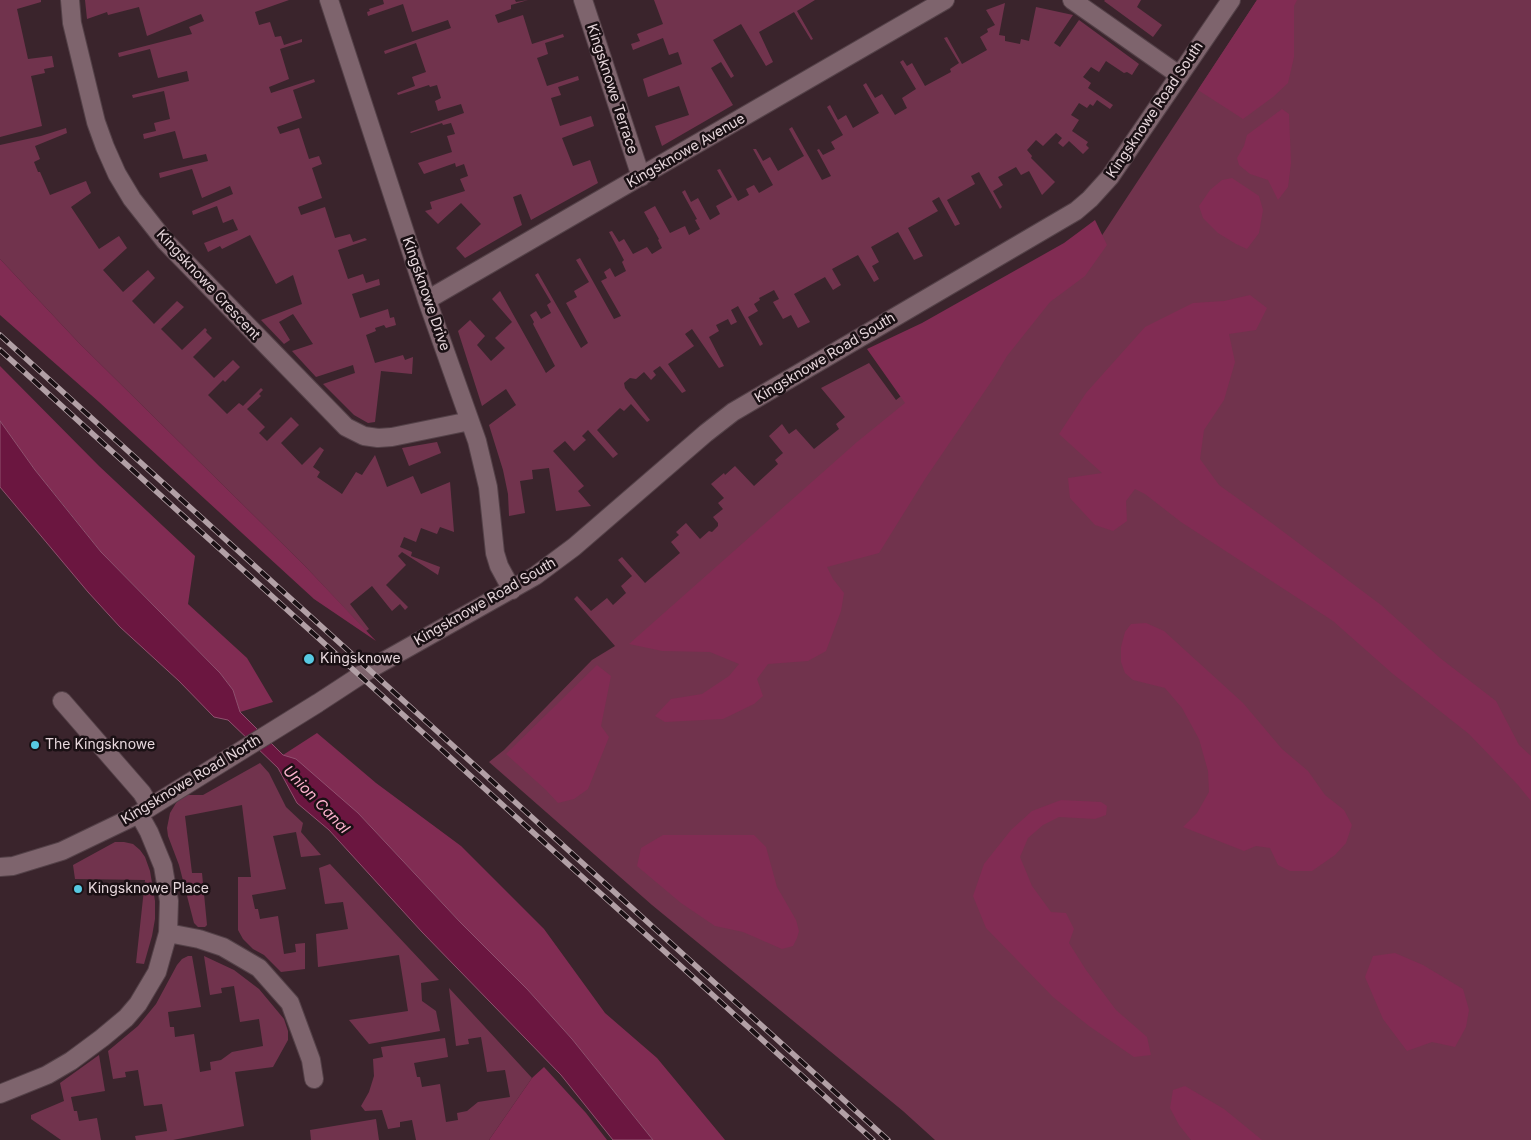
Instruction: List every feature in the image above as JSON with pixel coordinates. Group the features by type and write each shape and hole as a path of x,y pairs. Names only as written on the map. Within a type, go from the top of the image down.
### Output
{"street":[{"name":"Kingsknowe Crescent","path":"70,0 72,23 96,122 105,147 117,174 132,199 172,248 346,428 364,436 378,438 392,437 470,421"},
{"name":"Kingsknowe Drive","path":"328,0 427,300 470,421 484,466 488,487 495,553 499,566 512,590"},
{"name":"Kingsknowe Terrace","path":"583,0 642,177"},
{"name":"Kingsknowe Avenue","path":"427,300 642,177 944,0"},
{"path":"1072,0 1179,74"},
{"name":"Kingsknowe Road South","path":"370,669 512,590 543,570 574,548 706,433 733,412 1076,211 1110,177 1231,0"},
{"name":"Kingsknowe Road North","path":"0,867 13,866 62,851 144,810 288,722 370,669"},
{"path":"0,1094 39,1079 70,1062 126,1018 143,996 157,972 168,933 169,901 165,875 144,810 142,793 72,705"},
{"path":"168,933 199,939 223,947 259,968 290,1003 311,1060 314,1079"}],"shaded area":[{"path":"0,0 41,0 41,2 17,9 28,59 52,56 54,67 44,69 45,73 31,76 42,126 0,137"},
{"path":"85,0 289,0 255,12 259,25 270,22 275,37 281,36 284,45 302,39 302,42 280,49 289,79 269,87 271,93 314,79 315,82 293,90 302,118 277,127 280,134 299,128 309,159 319,156 322,164 312,168 322,198 298,207 301,215 325,207 335,238 350,234 353,242 365,238 367,240 338,250 348,279 363,274 366,283 379,279 380,285 352,294 360,318 388,309 390,318 394,317 396,325 386,328 384,325 375,328 376,331 366,335 375,363 403,355 405,360 413,357 412,374 381,371 375,422 368,423 354,415 323,384 355,373 353,365 316,377 292,351 313,344 293,314 279,322 290,340 284,344 261,320 302,304 293,275 276,284 250,235 222,249 220,246 208,252 204,243 238,230 233,219 223,223 217,206 193,215 192,211 233,194 230,186 202,198 192,169 160,178 159,173 208,161 206,154 183,159 175,131 144,139 143,134 156,131 154,123 170,119 164,91 133,98 132,95 189,81 187,71 158,78 150,49 119,57 118,53 192,34 189,27 204,21 201,14 147,36 139,7 108,15 107,12 87,19"},
{"path":"383,0 515,0 516,2 528,0 511,5 511,9 495,15 498,23 523,15 532,44 563,34 564,37 545,43 548,54 537,58 547,86 578,76 579,80 558,87 561,95 551,98 560,126 591,116 594,126 562,138 573,166 590,160 598,183 531,220 521,194 513,197 522,225 465,258 456,248 481,224 461,203 438,224 425,211 432,209 430,202 465,191 460,179 468,176 464,164 456,167 455,163 424,174 418,163 452,152 447,136 455,134 451,123 443,125 442,123 410,132 464,113 461,104 438,111 435,101 441,98 437,85 430,87 429,85 398,95 397,93 415,86 412,77 426,72 416,43 385,54 384,51 451,28 448,20 412,32 403,4 368,16 367,12 370,11 369,9 384,4"},
{"path":"654,0 815,0 797,11 813,39 811,40 794,12 759,32 773,62 766,66 741,24 713,40 734,76 731,78 721,62 711,68 733,105 662,146 655,126 689,115 679,86 648,97 643,79 682,64 678,52 669,55 663,38 633,50 631,44 640,41 637,34 663,24"},
{"path":"1105,0 1141,0 1137,7 1162,25 1153,37"},
{"path":"1257,0 1531,0 1531,1140 935,1140 903,1111 652,905 489,762 504,750 592,660 615,646 574,599 577,596 591,611 607,598 613,605 626,593 621,586 632,576 618,560 622,557 645,583 680,553 671,542 679,535 676,532 686,523 700,539 718,526 713,517 723,509 718,503 724,498 711,484 735,466 754,486 778,464 775,460 783,453 769,436 782,424 789,434 796,429 814,449 839,429 836,424 845,417 821,388 869,363 896,400 1095,246"},
{"path":"1257,0 1297,0 1294,6 1294,57 1288,83 1273,97 1243,119 1198,90"},
{"path":"1005,3 999,35 1005,36 1005,41 1020,44 1021,39 1029,41 1036,7 1073,15 1054,43 1060,47 1079,20 1139,64 1132,75 1127,72 1124,73 1106,61 1099,72 1091,67 1083,77 1091,83 1088,88 1113,105 1110,109 1097,100 1093,106 1090,104 1087,108 1079,103 1071,115 1079,120 1072,131 1088,142 1086,145 1089,148 1083,154 1069,141 1063,147 1058,143 1062,138 1056,133 1043,146 1036,140 1027,150 1032,156 1031,158 1055,182 1042,195 1029,171 1021,175 1016,167 998,177 1003,185 993,191 1002,207 1000,209 979,172 971,176 975,184 947,200 960,224 955,226 939,197 932,201 938,211 908,228 923,256 914,260 898,232 871,247 879,262 872,266 879,279 874,282 858,255 832,269 841,285 833,290 825,277 794,294 810,322 798,328 791,315 783,319 773,302 779,299 774,290 759,298 760,300 754,304 758,311 748,317 763,344 760,346 738,306 731,310 737,322 731,325 728,319 716,325 719,331 709,337 724,366 719,368 692,329 685,334 694,346 668,364 686,391 682,393 660,366 653,371 656,375 651,380 644,372 636,379 630,378 624,383 625,388 650,420 647,422 631,404 624,411 620,408 597,430 618,454 613,458 588,430 582,436 586,440 574,451 565,441 553,451 584,486 578,491 591,506 556,511 549,468 532,470 533,479 520,481 525,513 509,516 508,494 503,470 489,425 516,405 506,389 482,406 458,331 470,320 485,336 477,345 491,361 505,348 495,338 512,322 492,299 500,291 546,373 555,366 530,315 536,311 541,319 551,313 547,305 551,302 535,275 538,273 581,348 588,343 566,303 577,297 574,291 589,282 576,260 580,258 614,319 621,316 601,281 607,278 604,272 610,268 615,277 626,271 622,262 624,260 609,232 612,231 619,242 624,239 633,254 647,247 652,254 662,248 644,212 655,206 670,233 685,226 689,235 700,229 695,220 697,219 682,192 685,190 691,202 698,198 710,220 720,214 716,206 732,197 717,170 720,169 738,201 749,195 746,189 754,185 759,193 773,185 753,149 756,149 763,161 770,157 778,171 804,156 789,129 792,127 822,180 831,176 817,150 819,149 823,155 835,149 831,142 843,135 827,107 830,105 838,120 846,115 853,128 879,113 863,85 866,83 875,98 882,94 895,115 907,108 902,98 916,89 900,62 903,60 907,66 912,63 925,86 951,72 950,69 959,63 944,38 947,37 962,64 987,50 980,37 988,32 987,29 995,25 986,10"},
{"path":"1282,109 1289,114 1291,163 1288,187 1278,200 1268,180 1250,174 1239,165 1237,158 1244,146 1247,135"},
{"path":"66,128 67,133 35,146 40,159 34,162 50,195 86,181 91,193 71,207 99,249 119,236 127,248 103,270 123,292 148,270 155,278 132,301 154,324 177,301 184,307 161,329 182,350 205,328 212,338 193,357 214,378 233,360 240,367 208,395 227,414 239,403 243,406 261,388 263,390 259,394 261,396 247,409 265,427 259,433 267,441 291,417 299,425 281,443 302,465 320,447 324,450 313,467 320,472 317,477 342,494 356,472 362,475 375,455 387,487 413,476 421,494 450,482 454,532 440,527 437,534 421,528 416,542 404,537 400,547 412,552 411,556 440,567 438,575 402,552 398,556 406,565 386,585 408,607 405,610 400,604 392,611 372,586 350,604 369,629 366,631 304,565 79,343 0,259 0,145 41,136"},
{"path":"1232,178 1259,196 1263,210 1259,233 1247,249 1218,233 1203,218 1199,206 1210,190 1222,180"},
{"path":"1095,220 1107,245 1085,276 1050,302 1007,356 925,479 879,553 827,567 833,579 844,593 841,611 826,651 808,661 768,664 757,679 763,696 754,704 723,719 665,722 655,716 671,699 702,694 729,676 739,664 710,652 662,651 629,644 857,442 905,403 867,349 922,323 1064,243"},
{"path":"0,259 79,343 304,565 376,641 314,599 99,402 0,315"},
{"path":"1250,295 1267,308 1256,330 1229,334 1235,362 1224,400 1204,430 1200,459 1219,485 1381,605 1440,658 1496,701 1519,745 1531,756 1531,801 1469,734 1393,674 1333,621 1181,522 1145,494 1135,489 1126,501 1127,521 1113,531 1095,525 1070,498 1068,478 1102,473 1059,434 1086,393 1145,327 1193,303 1224,301"},
{"path":"0,366 99,466 195,556 188,604 247,658 273,702 240,712 233,690 220,673 101,552 35,470 0,421"},
{"path":"437,442 441,453 409,466 402,448"},
{"path":"1146,623 1164,631 1243,703 1282,749 1308,771 1325,795 1344,810 1352,825 1346,843 1335,855 1312,871 1290,871 1278,865 1270,848 1256,846 1244,851 1183,827 1197,813 1209,792 1208,771 1199,739 1182,708 1165,688 1133,680 1125,673 1121,662 1121,647 1125,632 1131,624"},
{"path":"597,665 611,676 601,726 609,737 588,789 574,799 558,803 506,754"},
{"path":"317,733 376,783 461,846 544,929 605,1013 657,1058 725,1140 653,1140 572,1039 527,989 460,922 358,813 283,755"},
{"path":"260,763 269,773 286,807 303,823 301,832 321,855 301,857 296,832 273,836 286,889 252,895 255,909 258,909 260,919 278,916 284,954 296,952 295,944 305,943 305,969 281,972 264,955 253,949 243,939 238,930 238,877 251,877 242,805 185,816 192,873 202,873 207,925 205,927 198,927 194,923 179,865 168,836 167,828 170,813 184,795 203,795"},
{"path":"1061,800 1101,802 1107,806 1106,815 1095,819 1059,817 1043,825 1028,838 1020,857 1032,886 1051,912 1066,913 1074,929 1069,943 1086,970 1116,1010 1147,1037 1151,1055 1134,1057 1089,1026 1053,997 986,928 973,896 984,864 1011,830 1032,811"},
{"path":"663,835 754,835 766,847 777,887 796,920 799,931 793,946 782,949 743,932 715,926 681,903 637,866 641,848"},
{"path":"115,842 133,844 145,857 150,871 155,901 155,919 144,964 136,963 145,880 75,879 73,865"},
{"path":"330,864 439,980 421,983 422,1001 436,1011 440,1031 369,1044 349,1020 408,1011 399,955 318,967 316,934 348,929 343,902 325,904 319,868"},
{"path":"1395,953 1423,965 1463,989 1469,1010 1466,1027 1455,1047 1432,1042 1407,1051 1383,1019 1365,977 1373,956"},
{"path":"188,956 192,956 201,1007 168,1012 170,1027 174,1027 175,1037 194,1034 200,1072 211,1070 210,1062 221,1060 232,1052 263,1046 259,1019 240,1022 234,986 221,988 222,993 210,995 204,956 234,970 259,989 284,1019 288,1031 288,1040 273,1067 235,1072 244,1126 173,1140 136,1140 135,1136 167,1131 162,1104 144,1106 138,1070 125,1072 126,1077 113,1079 108,1051 138,1026 156,1004 177,965"},
{"path":"449,988 532,1078 489,1140 416,1140 412,1120 400,1122 400,1127 388,1129 382,1110 365,1111 361,1106 369,1092 374,1076 373,1059 383,1057 381,1047 445,1038 448,1057 414,1063 417,1077 420,1077 422,1087 440,1084 446,1122 458,1120 457,1113 467,1111 478,1102 510,1097 505,1070 487,1072 481,1037 468,1039 469,1044 456,1046"},
{"path":"99,1055 105,1091 71,1097 74,1111 77,1111 79,1121 97,1118 101,1140 61,1140 31,1119 31,1115 64,1101 60,1083"},
{"path":"544,1067 586,1113 607,1140 489,1140 532,1078"},
{"path":"1185,1086 1224,1109 1262,1140 1191,1140 1179,1125 1170,1108 1173,1090"},
{"path":"376,1119 379,1140 311,1140 310,1130"}],"water":[{"name":"Union Canal","path":"0,421 35,470 101,552 220,673 233,690 240,712 283,755 296,759 358,813 460,922 527,989 572,1039 653,1140 613,1140 561,1075 422,932 329,830 297,803 278,768 228,720 214,717 179,681 120,627 88,592 0,487"}],"railway":[{"path":"0,335 888,1140"},
{"path":"0,350 873,1140"}],"place":[{"name":"Kingsknowe","path":"309,659"},
{"name":"The Kingsknowe","path":"35,745"},
{"name":"Kingsknowe Place","path":"78,889"}]}
